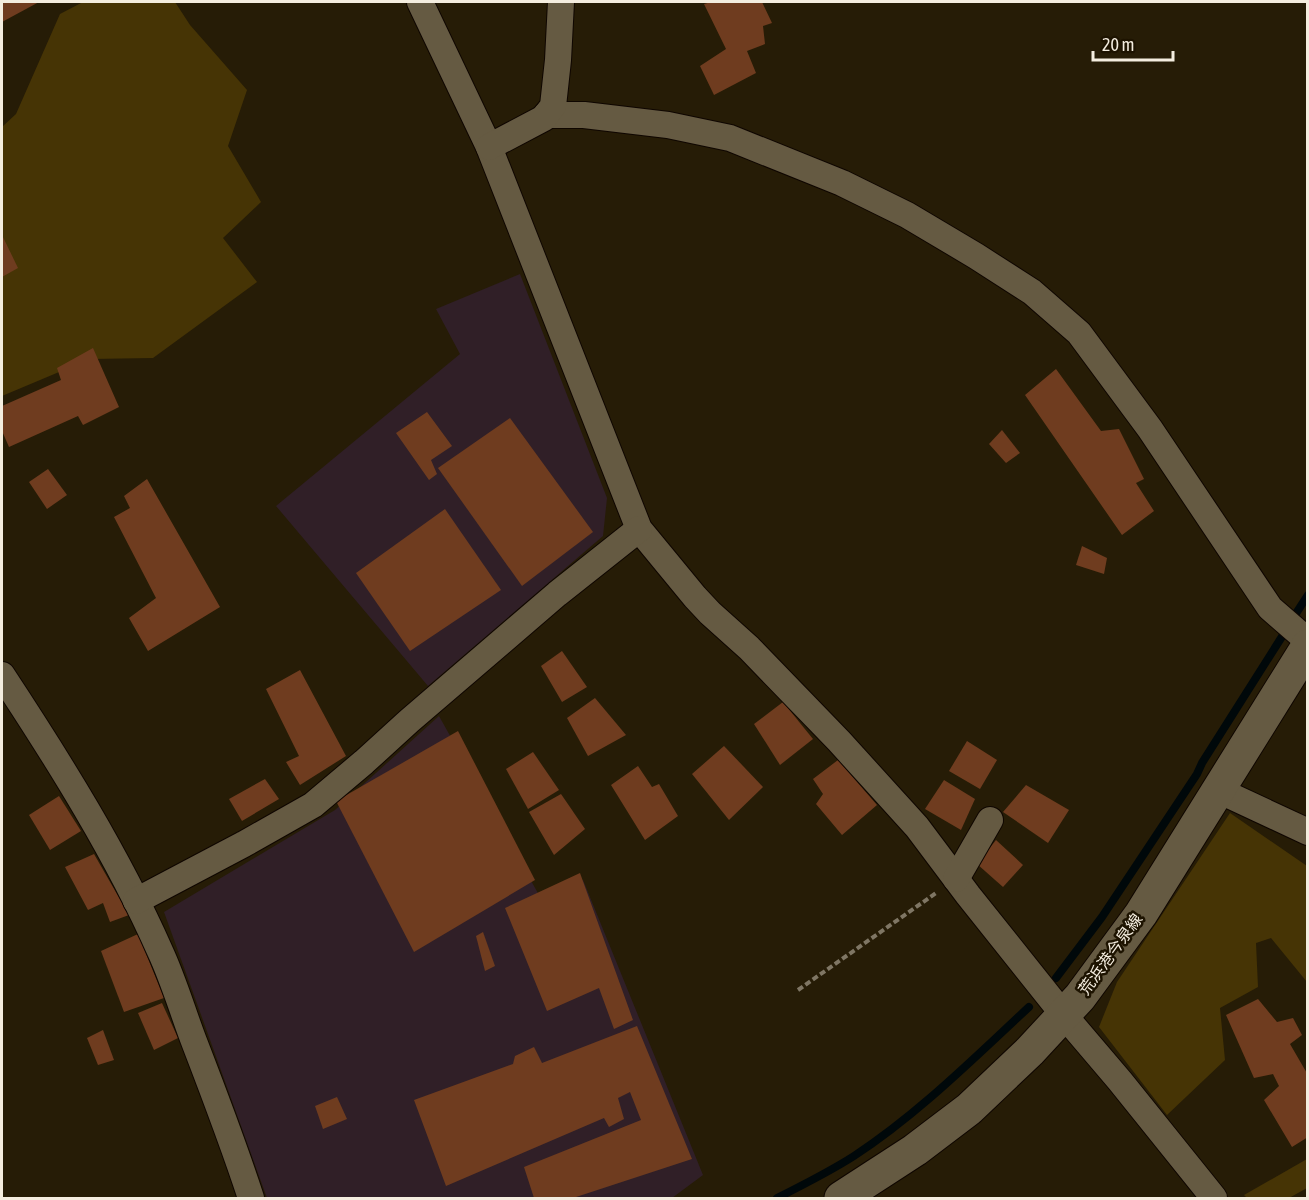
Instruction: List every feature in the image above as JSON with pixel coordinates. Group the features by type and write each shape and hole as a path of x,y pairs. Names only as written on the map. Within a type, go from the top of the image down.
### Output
{"main road":[{"name":"荒浜港今泉線","path":"841,1198 915,1150 969,1109 1080,997 1141,914 1308,646"}],"street":[{"path":"420,2 489,147 639,529 695,597 749,648 831,732 918,827 968,896 1214,1198"},
{"path":"489,147 544,118 553,106 561,2"},
{"path":"546,115 584,116 668,125 730,138 842,183 907,215 1032,292 1079,333 1150,429 1270,608 1308,641"},
{"path":"136,901 244,844 313,804 557,594 639,529"},
{"path":"2,675 82,801 160,950 218,1102 251,1198"},
{"path":"1218,789 1308,832"},
{"path":"956,879 990,820"}],"path":[{"path":"798,990 956,879"}],"shaded area":[{"path":"83,2 175,2 190,25 247,90 228,146 261,202 223,238 257,282 153,358 90,359 2,396 2,127 16,114 60,14"},
{"path":"520,274 607,498 603,536 428,686 276,506 460,354 436,309"},
{"path":"439,716 539,895 583,880 703,1175 672,1198 267,1198 164,912 335,810"},
{"path":"1230,813 1307,866 1307,982 1271,938 1256,943 1258,987 1220,1008 1225,1060 1167,1115 1099,1027 1117,982"},
{"path":"1307,1159 1307,1188 1289,1198 1247,1198 1244,1195"}],"building":[{"path":"2,2 39,2 2,22"},
{"path":"762,2 772,23 763,26 765,44 747,51 756,73 714,95 700,66 726,49 704,4"},
{"path":"2,235 18,268 2,277"},
{"path":"93,348 119,407 83,425 78,416 9,447 2,431 2,406 61,380 57,368"},
{"path":"1056,369 1101,431 1119,429 1144,479 1136,483 1154,511 1122,535 1025,395"},
{"path":"427,412 452,446 431,460 437,474 429,480 396,433"},
{"path":"510,418 593,532 522,586 438,468"},
{"path":"1002,430 1020,453 1006,463 989,444"},
{"path":"48,469 67,495 47,509 29,482"},
{"path":"147,479 220,607 148,651 129,618 156,598 114,517 130,508 124,496"},
{"path":"445,509 501,590 410,651 356,573"},
{"path":"1082,546 1107,558 1104,574 1076,565"},
{"path":"562,651 587,687 562,702 541,666"},
{"path":"300,670 346,756 300,785 286,762 299,756 266,689"},
{"path":"595,698 626,735 588,756 567,718"},
{"path":"783,702 813,739 780,765 754,724"},
{"path":"458,731 535,880 414,952 336,801"},
{"path":"967,741 997,760 980,789 949,771"},
{"path":"724,746 763,787 729,820 692,774"},
{"path":"533,752 559,790 528,809 506,769"},
{"path":"838,760 877,805 842,835 816,804 823,794 813,779"},
{"path":"638,766 652,787 659,784 678,816 645,840 611,785"},
{"path":"265,779 279,799 242,821 229,799"},
{"path":"944,780 975,799 961,830 925,809"},
{"path":"1026,785 1069,810 1048,843 1003,812"},
{"path":"561,794 585,829 554,855 529,812"},
{"path":"59,796 81,831 50,850 29,815"},
{"path":"996,840 1023,865 1003,887 977,864"},
{"path":"94,854 129,915 110,922 103,903 88,910 65,867"},
{"path":"580,873 633,1020 614,1029 599,988 547,1011 505,908"},
{"path":"483,932 495,966 485,971 476,936"},
{"path":"138,934 164,998 124,1012 101,951"},
{"path":"1258,999 1277,1022 1293,1018 1302,1035 1290,1044 1308,1075 1308,1137 1292,1147 1264,1100 1279,1086 1273,1074 1254,1078 1226,1015"},
{"path":"162,1003 178,1038 154,1050 138,1013"},
{"path":"637,1026 692,1159 573,1198 534,1198 524,1167 641,1120 630,1092 618,1098 624,1119 609,1127 604,1118 446,1186 414,1100 513,1064 515,1056 534,1047 542,1063"},
{"path":"103,1030 114,1060 98,1065 87,1038"},
{"path":"337,1097 347,1119 323,1129 315,1106"}],"waterway":[{"path":"1295,615 1308,595"},
{"path":"1056,978 1102,917 1197,774 1283,635"},
{"path":"777,1198 835,1167 878,1140 945,1085 1029,1007"}]}
